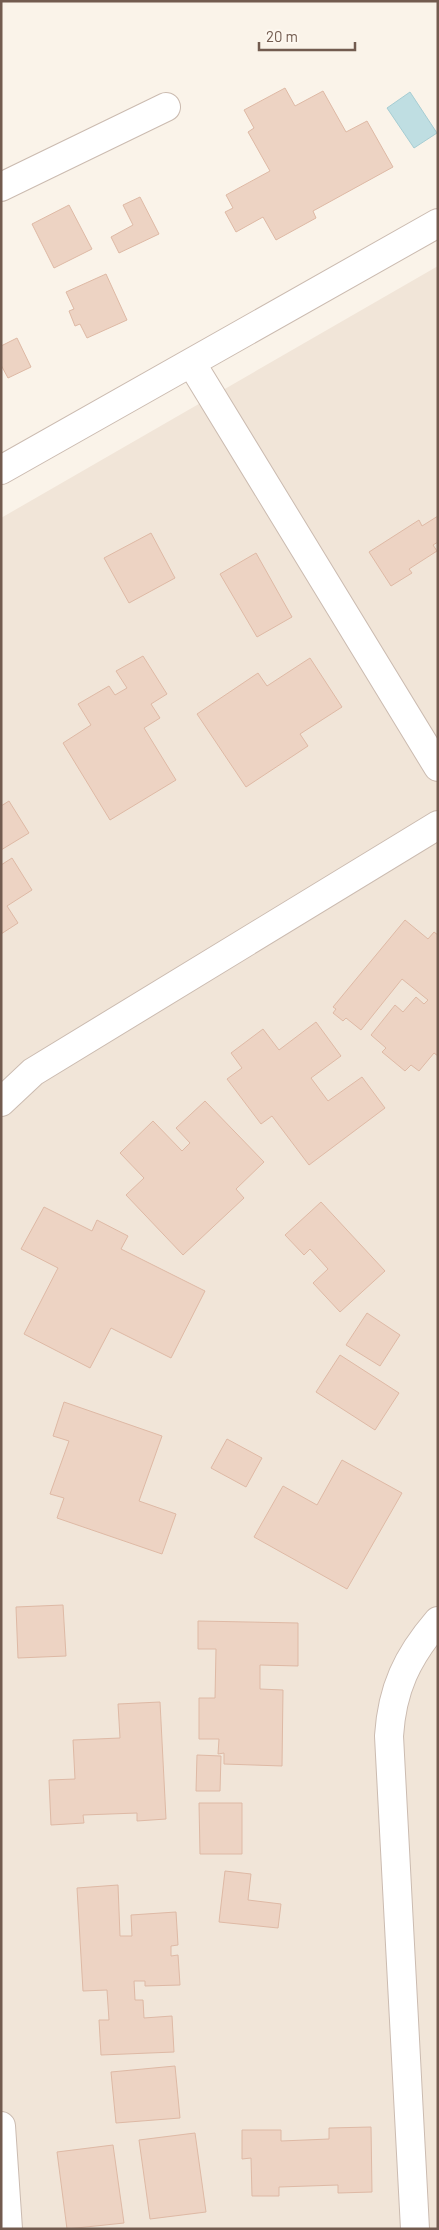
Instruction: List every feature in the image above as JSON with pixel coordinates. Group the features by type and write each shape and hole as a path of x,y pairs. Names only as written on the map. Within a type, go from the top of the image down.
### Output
{"street":[{"path":"1,187 166,107"},
{"path":"1,470 192,364 438,223"},
{"path":"192,364 438,767"},
{"path":"1,1102 33,1072 438,825"},
{"path":"415,2229 389,1736 390,1712 397,1687 408,1662 422,1639 438,1621"},
{"path":"1,2126 8,2229"}],"shaded area":[{"path":"438,266 438,2229 1,2229 1,518"}],"water":[{"path":"410,92 437,133 414,148 387,108"}],"building":[{"path":"285,88 295,106 323,91 346,132 367,121 393,167 313,211 316,218 276,240 263,217 236,232 225,212 233,208 226,195 270,171 248,132 254,128 244,110"},
{"path":"140,197 159,234 119,253 111,237 133,225 123,205"},
{"path":"69,205 92,249 54,268 32,224"},
{"path":"106,274 127,320 87,338 80,324 75,326 69,311 74,309 66,292"},
{"path":"17,338 31,367 8,378 1,365 1,346"},
{"path":"438,516 438,542 433,545 437,551 409,569 412,573 391,586 369,552 419,520 422,526"},
{"path":"151,533 175,578 129,603 104,558"},
{"path":"256,553 292,617 257,637 220,574"},
{"path":"143,656 167,694 151,704 160,718 144,728 176,780 110,820 63,743 91,725 78,704 109,686 115,695 127,688 116,671"},
{"path":"310,658 342,707 300,734 308,746 246,787 197,714 258,673 267,686"},
{"path":"9,801 29,833 1,850 1,806"},
{"path":"12,858 32,890 7,906 18,923 1,934 1,865"},
{"path":"405,920 428,939 434,932 438,935 438,1056 434,1053 419,1071 411,1065 405,1071 382,1052 386,1048 371,1035 395,1005 403,1012 416,997 424,1004 428,1000 402,979 361,1030 346,1018 343,1021 333,1013 336,1009 333,1007"},
{"path":"316,1022 341,1056 311,1078 328,1101 362,1077 385,1108 309,1165 272,1116 261,1124 227,1079 242,1068 231,1053 263,1029 279,1050"},
{"path":"205,1101 264,1162 236,1189 244,1198 183,1255 126,1195 144,1178 120,1153 153,1121 182,1151 190,1143 176,1128"},
{"path":"321,1202 385,1271 340,1312 313,1283 328,1269 310,1249 304,1255 285,1235"},
{"path":"44,1207 92,1231 97,1220 128,1236 121,1249 205,1291 171,1358 111,1328 90,1368 24,1334 58,1268 21,1249"},
{"path":"367,1313 400,1335 380,1366 346,1345"},
{"path":"340,1355 399,1393 375,1430 316,1392"},
{"path":"64,1402 162,1436 139,1501 176,1514 162,1554 57,1518 64,1498 50,1494 69,1441 53,1436"},
{"path":"227,1439 262,1458 246,1487 211,1468"},
{"path":"342,1460 402,1493 347,1589 254,1537 283,1486 317,1505"},
{"path":"63,1605 66,1656 18,1658 16,1607"},
{"path":"198,1621 298,1623 298,1666 260,1665 260,1689 283,1690 282,1766 224,1764 224,1753 218,1754 219,1739 199,1739 199,1698 215,1698 216,1649 198,1649"},
{"path":"160,1702 166,1819 137,1821 137,1813 83,1815 84,1823 51,1825 49,1780 75,1779 73,1740 120,1738 118,1704"},
{"path":"197,1755 221,1756 220,1791 196,1791"},
{"path":"199,1803 242,1803 242,1854 200,1854"},
{"path":"225,1871 251,1874 248,1900 281,1904 278,1928 219,1922"},
{"path":"118,1885 120,1936 132,1936 131,1915 176,1912 178,1945 171,1946 171,1956 178,1955 180,1985 145,1986 145,1981 134,1981 135,2000 143,2000 144,2018 172,2016 174,2052 101,2055 99,2020 109,2020 107,1990 83,1991 77,1888"},
{"path":"175,2066 180,2118 116,2123 111,2072"},
{"path":"371,2127 372,2192 338,2193 338,2185 279,2187 279,2196 252,2196 251,2158 242,2159 242,2130 281,2130 281,2141 329,2139 329,2128"},
{"path":"195,2133 206,2212 150,2219 139,2140"},
{"path":"113,2145 124,2223 67,2229 57,2152"}]}
